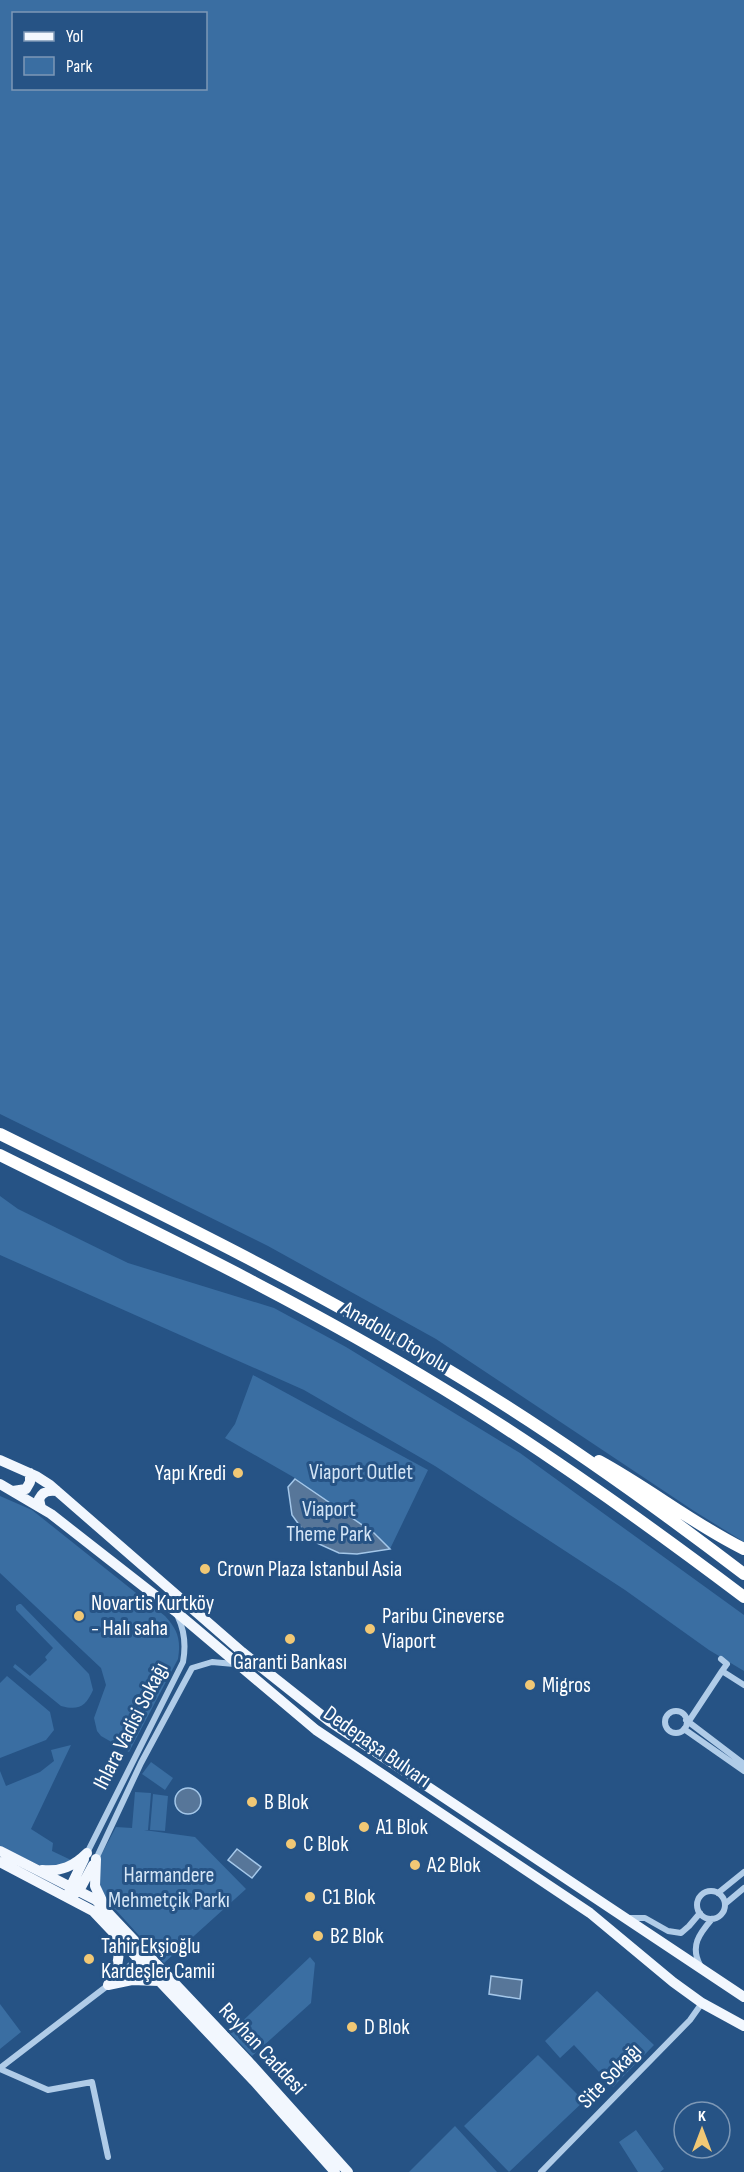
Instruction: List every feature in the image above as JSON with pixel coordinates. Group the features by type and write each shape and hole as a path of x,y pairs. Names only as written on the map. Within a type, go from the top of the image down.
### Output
{"highway":[{"name":"Anadolu Otoyolu","path":"0,1134 244,1256 365,1322 484,1392 675,1522 744,1574"},
{"name":"Anadolu Otoyolu","path":"0,1155 215,1262 328,1322 440,1387 586,1481 744,1597"},
{"path":"538,1427 622,1474 681,1514 744,1549"}],"main road":[{"name":"Dedepaşa Bulvarı","path":"0,1460 30,1473 57,1491 242,1652 329,1720 744,1997"},
{"path":"12,1491 26,1489 29,1486 30,1473"},
{"name":"Dedepaşa Bulvarı","path":"0,1485 41,1508 175,1611 316,1730 590,1913 702,2003 744,2026"},
{"path":"41,1508 39,1499 41,1496 48,1491 57,1491"},
{"name":"Reyhan Caddesi","path":"0,1851 73,1892 115,1935 142,1955 249,2062 348,2172"},
{"path":"33,1869 55,1871 65,1869 92,1856"},
{"path":"73,1892 92,1856"},
{"path":"92,1856 95,1886 108,1912"},
{"name":"Reyhan Caddesi","path":"0,1862 96,1900 142,1955 159,1981 254,2081 335,2172"},
{"path":"108,1985 119,1958 120,1948 115,1935"},
{"path":"645,1959 642,1950 644,1943 655,1938"},
{"path":"108,1985 132,1980 159,1981"}],"street":[{"name":"Ihlara Vadisi Sokağı","path":"92,1856 183,1662 184,1633 175,1611"},
{"path":"721,1659 727,1664 687,1720 684,1729 678,1733 671,1732 666,1726 665,1719 670,1714 676,1712 682,1714 687,1720 744,1764"},
{"path":"92,1856 192,1668 205,1663 218,1662 242,1667"},
{"path":"722,1671 744,1685"},
{"path":"684,1729 744,1771"},
{"path":"718,1893 744,1872"},
{"path":"703,1971 697,1959 696,1941 712,1919 720,1916 725,1904 744,1888"},
{"path":"712,1919 700,1913 697,1904 701,1896 709,1891 718,1893 725,1904"},
{"path":"625,1919 645,1918 668,1931 681,1933 700,1913"},
{"path":"108,2157 92,2082 48,2090 0,2069 108,1985 142,1955"},
{"name":"Site Sokağı","path":"541,2172 690,2020 702,2003"}],"green space":[{"path":"0,0 744,0 744,1542 436,1339 268,1246 0,1114"},
{"path":"0,1196 18,1209 128,1263 274,1308 346,1347 520,1453 744,1615 744,1671 709,1650 625,1590 435,1466 304,1390 0,1255"},
{"name":"Viaport Outlet","path":"253,1375 428,1470 390,1549 339,1553 310,1540 292,1515 288,1487 295,1478 225,1438 235,1424"},
{"path":"0,1496 32,1510 165,1616 176,1631 179,1641 178,1659 129,1752 101,1736 97,1731 94,1718 106,1685 101,1668 0,1573"},
{"path":"19,1604 89,1674 93,1690 88,1700 81,1706 73,1708 61,1706 13,1667 15,1664 30,1676 47,1660 45,1657 53,1648 16,1610"},
{"path":"7,1676 50,1712 54,1730 46,1740 0,1758 0,1683"},
{"path":"71,1745 31,1829 53,1843 52,1851 71,1860 66,1865 43,1867 0,1847 0,1771 6,1786 40,1772 54,1761 51,1750"},
{"path":"151,1762 173,1778 165,1790 142,1774"},
{"name":"Harmandere Mehmetçik Parkı","path":"135,1792 151,1793 148,1830 144,1830 195,1837 246,1889 164,1963 105,1898 99,1884 99,1859 116,1827 132,1828"},
{"path":"153,1794 168,1796 165,1831 150,1830"},
{"path":"310,1957 315,1963 311,2003 252,2056 230,2033"},
{"path":"597,1991 654,2045 613,2087 574,2045 560,2058 545,2041"},
{"path":"0,2004 21,2032 0,2049"},
{"path":"538,2055 584,2101 509,2172 464,2126"},
{"path":"455,2126 497,2172 409,2172"},
{"path":"636,2130 664,2169 660,2172 638,2172 619,2142"}],"shaded area":[{"name":"Viaport Theme Park","path":"295,1479 374,1533 390,1549 357,1554 339,1553 310,1540 292,1515 288,1487"},
{"path":"188,1788 197,1792 201,1801 197,1810 188,1814 179,1810 175,1801 179,1792"},
{"path":"237,1849 261,1867 252,1878 228,1860"},
{"path":"491,1976 522,1980 520,1999 489,1994"}],"place":[{"name":"Yapı Kredi","path":"238,1473"},
{"name":"Crown Plaza Istanbul Asia","path":"205,1569"},
{"name":"Novartis Kurtköy - Halı saha","path":"79,1616"},
{"name":"Paribu Cineverse Viaport","path":"370,1629"},
{"name":"Garanti Bankası","path":"290,1639"},
{"name":"Migros","path":"530,1685"},
{"name":"B Blok","path":"252,1802"},
{"name":"A1 Blok","path":"364,1827"},
{"name":"C Blok","path":"291,1844"},
{"name":"A2 Blok","path":"415,1865"},
{"name":"C1 Blok","path":"310,1897"},
{"name":"B2 Blok","path":"318,1936"},
{"name":"Tahir Ekşioğlu Kardeşler Camii","path":"89,1959"},
{"name":"D Blok","path":"352,2027"}]}
